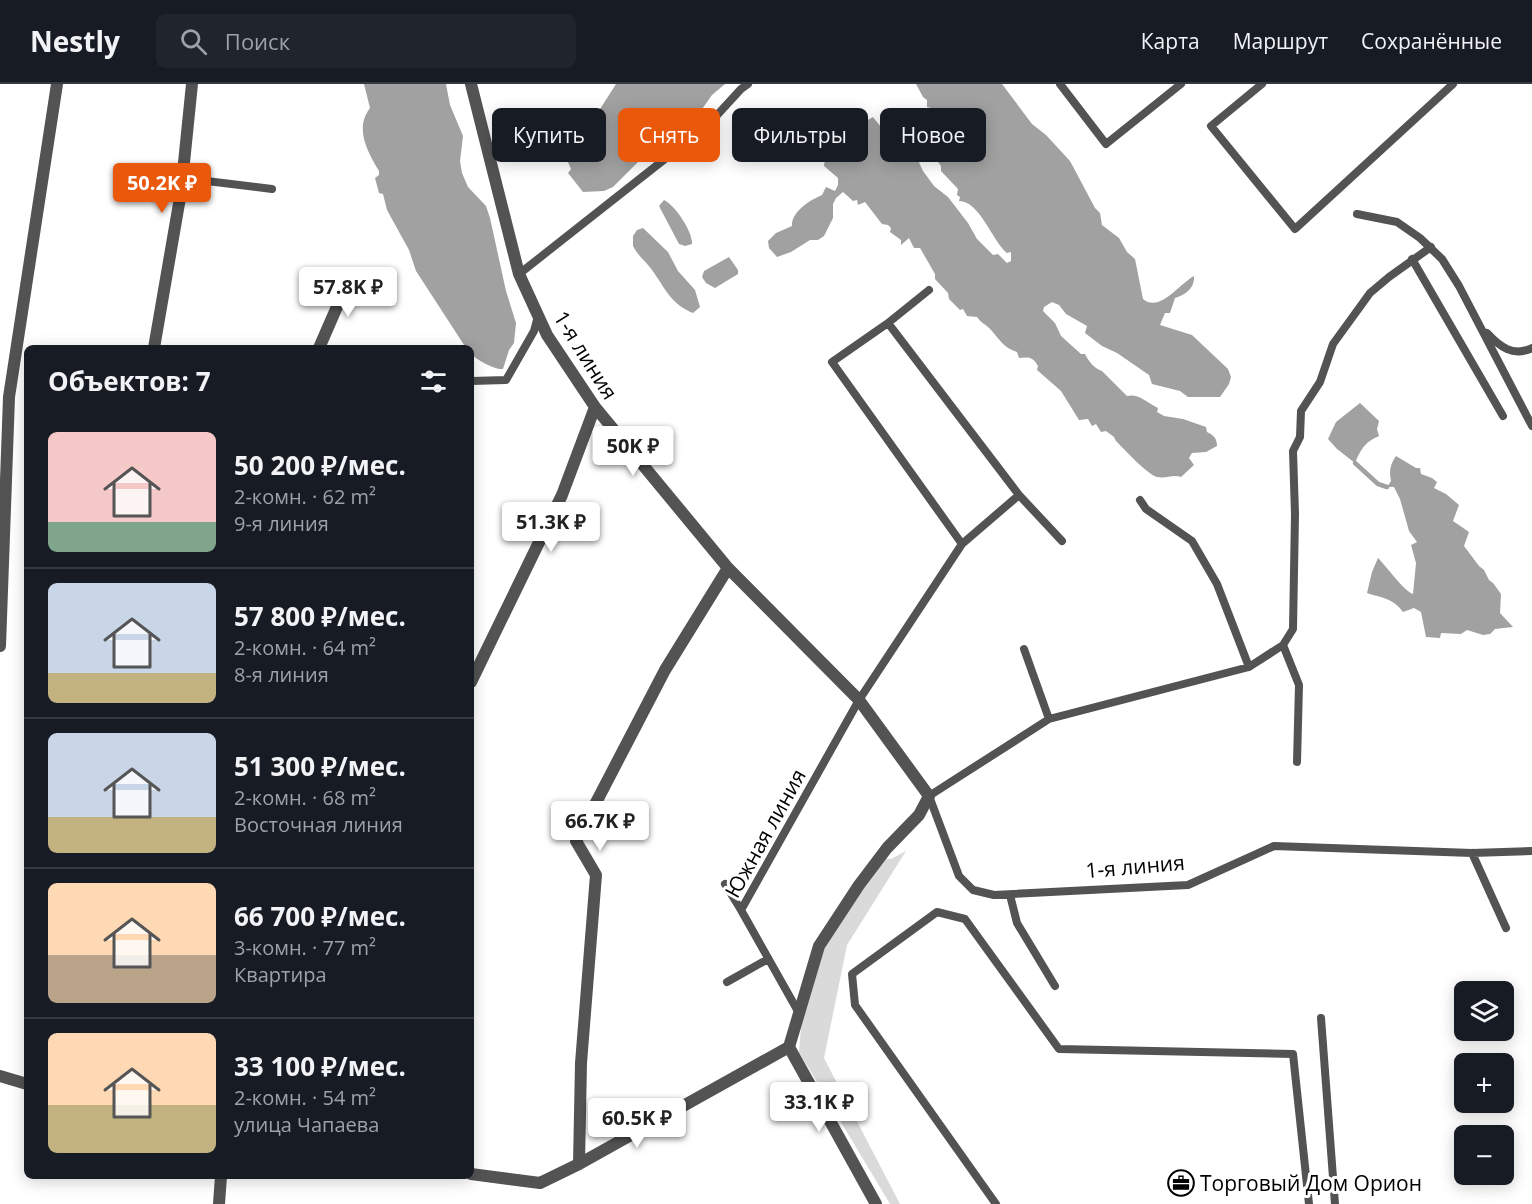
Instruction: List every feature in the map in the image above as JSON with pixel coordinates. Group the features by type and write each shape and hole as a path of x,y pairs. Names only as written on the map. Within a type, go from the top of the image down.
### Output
{"street":[{"path":"0,646 9,397 57,84"},
{"path":"154,345 182,178 192,84"},
{"name":"1-я линия","path":"471,84 519,274 547,335 595,407 728,568 859,700 930,796"},
{"path":"320,345 350,277"},
{"path":"474,676 562,495 595,407"},
{"path":"579,1164 581,1063 596,875 576,841 665,670 728,568"},
{"path":"474,1174 540,1183 579,1164 789,1047 819,946 859,885 887,848 919,815 930,796"},
{"path":"789,1047 876,1204"},
{"path":"0,1077 24,1083"},
{"path":"219,1204 221,1179"}],"lane":[{"path":"519,274 708,125 748,84"},
{"path":"1060,84 1106,144 1181,84"},
{"path":"1263,84 1211,126 1295,229 1453,84"},
{"path":"182,178 272,189"},
{"path":"1357,214 1397,222 1431,247 1450,271 1532,426"},
{"path":"930,796 1049,719 1250,667 1283,645 1293,629 1293,450 1300,436 1301,411 1320,382 1333,344 1370,293 1412,259 1431,247"},
{"path":"1412,259 1503,416"},
{"path":"929,290 888,323 832,362 962,544"},
{"path":"474,381 506,380 534,331 538,316"},
{"path":"888,323 1019,495 1062,541"},
{"path":"1480,325 1504,349 1514,352 1532,348"},
{"path":"859,700 962,544 1019,495"},
{"path":"1140,500 1146,509 1192,540 1217,584 1250,667"},
{"path":"1283,645 1299,685 1297,762"},
{"path":"1024,649 1049,719"},
{"name":"Южная линия","path":"799,1013 741,910 859,700"},
{"name":"1-я линия","path":"930,796 959,876 973,890 994,895 1188,885 1274,846 1472,852 1532,851"},
{"path":"1472,852 1506,927"},
{"path":"725,884 741,910"},
{"path":"1010,895 1017,923 1055,987"},
{"path":"996,1204 855,1005 852,974 936,912 965,920 1059,1049 1293,1054 1309,1204"},
{"path":"727,982 768,959"},
{"path":"1321,1018 1335,1204"}],"shaded area":[{"path":"364,84 446,84 450,105 463,136 460,161 462,173 468,187 486,206 516,323 514,343 509,350 503,369 495,368 474,356 474,345 464,345 416,271 409,250 387,210 383,194 379,193 375,178 379,175 379,171 364,140 363,124 370,108"},
{"path":"616,84 725,84 712,95 703,108 618,108 618,162 638,162 613,187 604,191 583,192 568,173 571,169 568,162 606,162 606,108 601,108"},
{"path":"916,84 1002,84 1032,124 1046,135 1070,161 1095,208 1100,213 1102,225 1119,238 1127,252 1135,259 1143,299 1149,302 1163,300 1194,276 1191,287 1186,293 1175,298 1170,313 1165,313 1160,325 1192,335 1228,369 1231,377 1229,384 1220,397 1188,397 1180,391 1152,384 1149,375 1085,333 1087,326 1066,314 1059,305 1052,302 1044,307 1043,311 1055,323 1061,336 1081,354 1085,354 1092,364 1127,396 1143,399 1158,408 1157,412 1164,416 1183,419 1206,427 1207,432 1216,439 1217,446 1206,452 1192,453 1189,458 1194,465 1181,477 1153,475 1106,431 1101,432 1096,424 1092,426 1088,419 1079,420 1061,391 1037,370 1038,366 1034,361 1019,358 1017,352 1005,346 977,317 967,316 963,309 960,310 935,279 935,274 920,248 914,248 909,238 901,245 901,240 890,232 891,228 882,224 865,202 858,205 857,200 853,201 843,192 833,204 833,218 824,236 818,240 810,240 791,252 777,257 769,248 768,241 776,233 792,226 795,216 802,207 822,195 826,187 835,191 838,178 824,166 824,162 868,162 868,120 873,117 880,126 880,162 919,162 934,186 948,197 968,223 977,239 993,255 998,254 1007,263 1011,261 1011,252 1007,253 1001,247 973,207 959,201 958,189 941,171 938,162 986,162 986,108 931,108 927,107 927,100"},
{"path":"664,200 683,219 690,233 692,244 685,246 679,244 659,206"},
{"path":"643,228 668,252 678,271 695,290 700,307 693,313 672,298 633,246 633,236 637,230"},
{"path":"729,257 738,270 738,274 715,288 706,283 702,277 704,271"},
{"path":"1360,403 1379,421 1377,429 1379,436 1364,446 1355,463 1328,439 1336,422"},
{"path":"1396,456 1420,468 1421,474 1437,482 1434,488 1459,505 1453,521 1469,532 1464,546 1501,594 1500,613 1513,627 1495,629 1490,634 1483,635 1467,630 1461,634 1441,633 1440,638 1426,637 1421,612 1414,608 1403,612 1391,601 1367,593 1378,558 1400,584 1413,594 1416,563 1411,545 1417,542 1409,531 1400,499 1394,487 1387,487 1391,481 1392,462"},
{"path":"906,851 847,945 824,1058 900,1204 890,1204 799,1052 802,1015 821,947 884,858 891,859"}],"waterway":[{"path":"1355,463 1378,484 1387,487"}],"place":[{"name":"Торговый Дом Орион","path":"1181,1183"}]}
